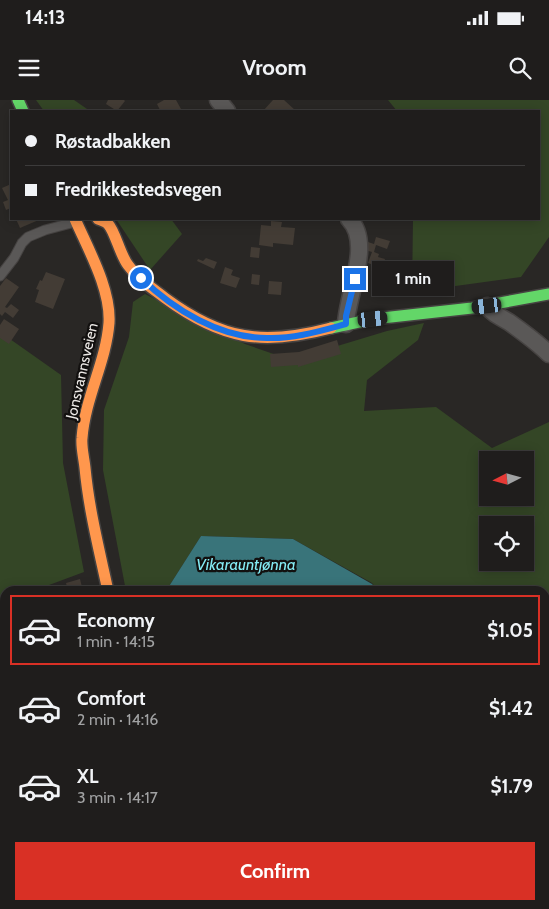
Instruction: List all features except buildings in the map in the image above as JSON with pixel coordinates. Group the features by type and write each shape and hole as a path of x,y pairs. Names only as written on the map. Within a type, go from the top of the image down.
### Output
{"street":[{"path":"218,100 226,110"},
{"name":"Jonsvannsveien","path":"79,220 103,285 108,305 109,322 106,342 90,391 82,438 88,503 107,586"},
{"path":"100,220 108,224 121,254 129,266 147,285 193,317 215,327 250,337 268,338 304,335 373,319 487,306 549,294"},
{"path":"346,324 359,250 358,236 350,220"},
{"path":"487,306 497,316 508,321 549,354"}],"lane":[{"name":"Jonsvannsveien","path":"0,276 14,258 22,242 45,230 79,220"}],"green space":[{"path":"36,100 74,100 89,110 43,110"},
{"path":"388,100 549,100 549,237 521,277 412,292 413,220 540,220 540,110 396,110"},
{"path":"117,220 172,220 182,234 150,270"},
{"path":"145,294 245,344 291,360 387,331 424,323 418,340 367,380 364,411 436,407 492,448 549,422 549,586 374,586 293,539 201,536 169,586 125,586 103,470 104,410 129,337 133,302"},
{"path":"0,332 61,375 63,463 84,572 46,586 0,586"}],"water":[{"name":"Vikarauntjønna","path":"201,536 293,539 374,586 169,586"}],"traffic: fast":[{"path":"18,100 23,110"},
{"path":"331,328 373,319 472,308 549,294"}],"traffic: slow":[{"path":"75,220 103,283 109,310 109,323 104,352 87,409 82,441 92,514 107,586"},
{"path":"100,220 111,227 125,261 136,275 165,298 205,323 244,336 264,337 307,334 331,328"}],"route":[{"path":"141,278 147,285 193,317 228,332 262,338 285,338 304,335 346,324 346,316 355,279"}]}
